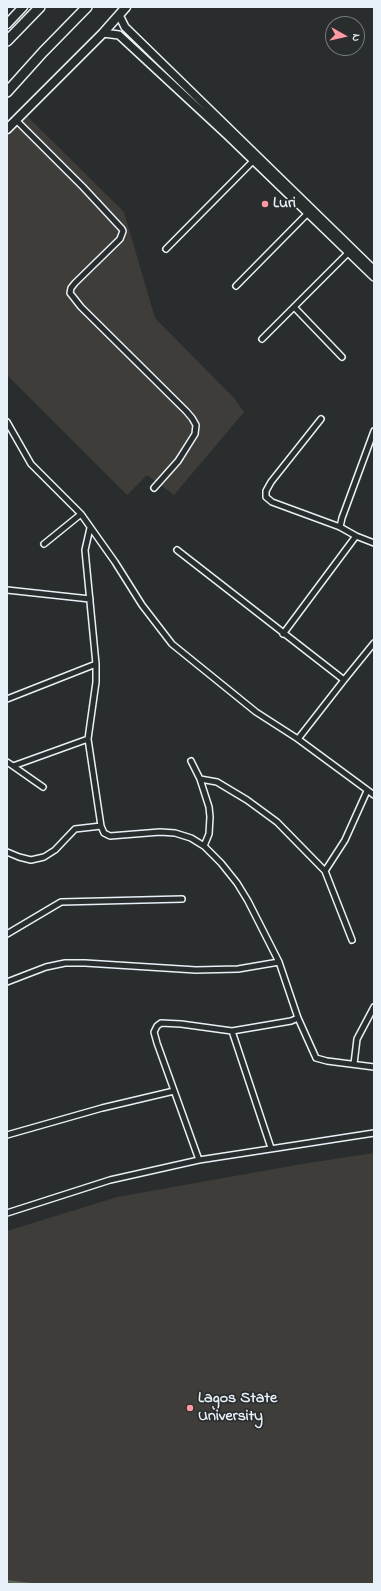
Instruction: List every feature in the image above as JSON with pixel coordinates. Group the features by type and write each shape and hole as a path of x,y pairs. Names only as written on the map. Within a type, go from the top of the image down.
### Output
{"highway":[{"path":"7,41 40,7"},
{"path":"7,92 87,7"}],"main road":[{"path":"7,24 23,7"},
{"path":"7,129 103,33 126,7"}],"street":[{"path":"119,15 125,27 374,270"},
{"path":"103,33 119,35 374,277"},
{"path":"16,120 84,187 122,229 120,239 75,283 71,288 70,293 81,307 186,411 196,425 195,434 190,442 178,460 154,488"},
{"path":"166,249 253,161"},
{"path":"236,286 308,213"},
{"path":"262,339 349,252"},
{"path":"294,307 342,357"},
{"path":"321,419 271,482 266,491 266,497 272,502 340,527 356,536 374,543"},
{"path":"7,422 31,464 81,514 115,562 142,605 172,644 256,712 298,739 374,795"},
{"path":"340,527 374,431"},
{"path":"44,544 81,514"},
{"path":"90,528 85,550 96,664 96,682 88,739 101,826 104,833 110,836 160,832 175,833 190,838 204,846 221,863 237,883 248,901 279,962 298,1018 316,1058 326,1061 374,1068"},
{"path":"284,634 356,536"},
{"path":"177,550 344,680"},
{"path":"7,590 90,599"},
{"path":"298,739 374,643"},
{"path":"7,699 96,664"},
{"path":"13,766 88,739"},
{"path":"191,761 200,779 209,807 209,834 204,846"},
{"path":"7,762 43,787"},
{"path":"200,779 217,782 247,800 277,822 325,871 352,940"},
{"path":"325,871 345,840 367,791"},
{"path":"7,852 19,858 31,860 44,857 55,850 75,829 101,826"},
{"path":"7,934 61,902 182,899"},
{"path":"7,982 46,967 65,963 196,970 238,969 279,962"},
{"path":"354,1064 357,1039 374,1007"},
{"path":"199,1160 157,1043 154,1032 157,1026 161,1023 181,1024 232,1031 291,1021 298,1018"},
{"path":"232,1031 271,1148"},
{"path":"7,1135 102,1108 174,1091"},
{"path":"7,1212 110,1180 199,1160 374,1133"}],"shaded area":[{"path":"26,115 124,212 155,318 234,398 244,412 174,495 147,475 127,495 7,375 7,134"},
{"name":"Lagos State University","path":"374,1153 374,1584 7,1584 7,1231 117,1197 302,1164"}],"green space":[{"path":"7,1580 40,1584 7,1584"}],"place":[{"name":"Luri","path":"265,204"},
{"name":"Lagos State University","path":"190,1408"}]}
